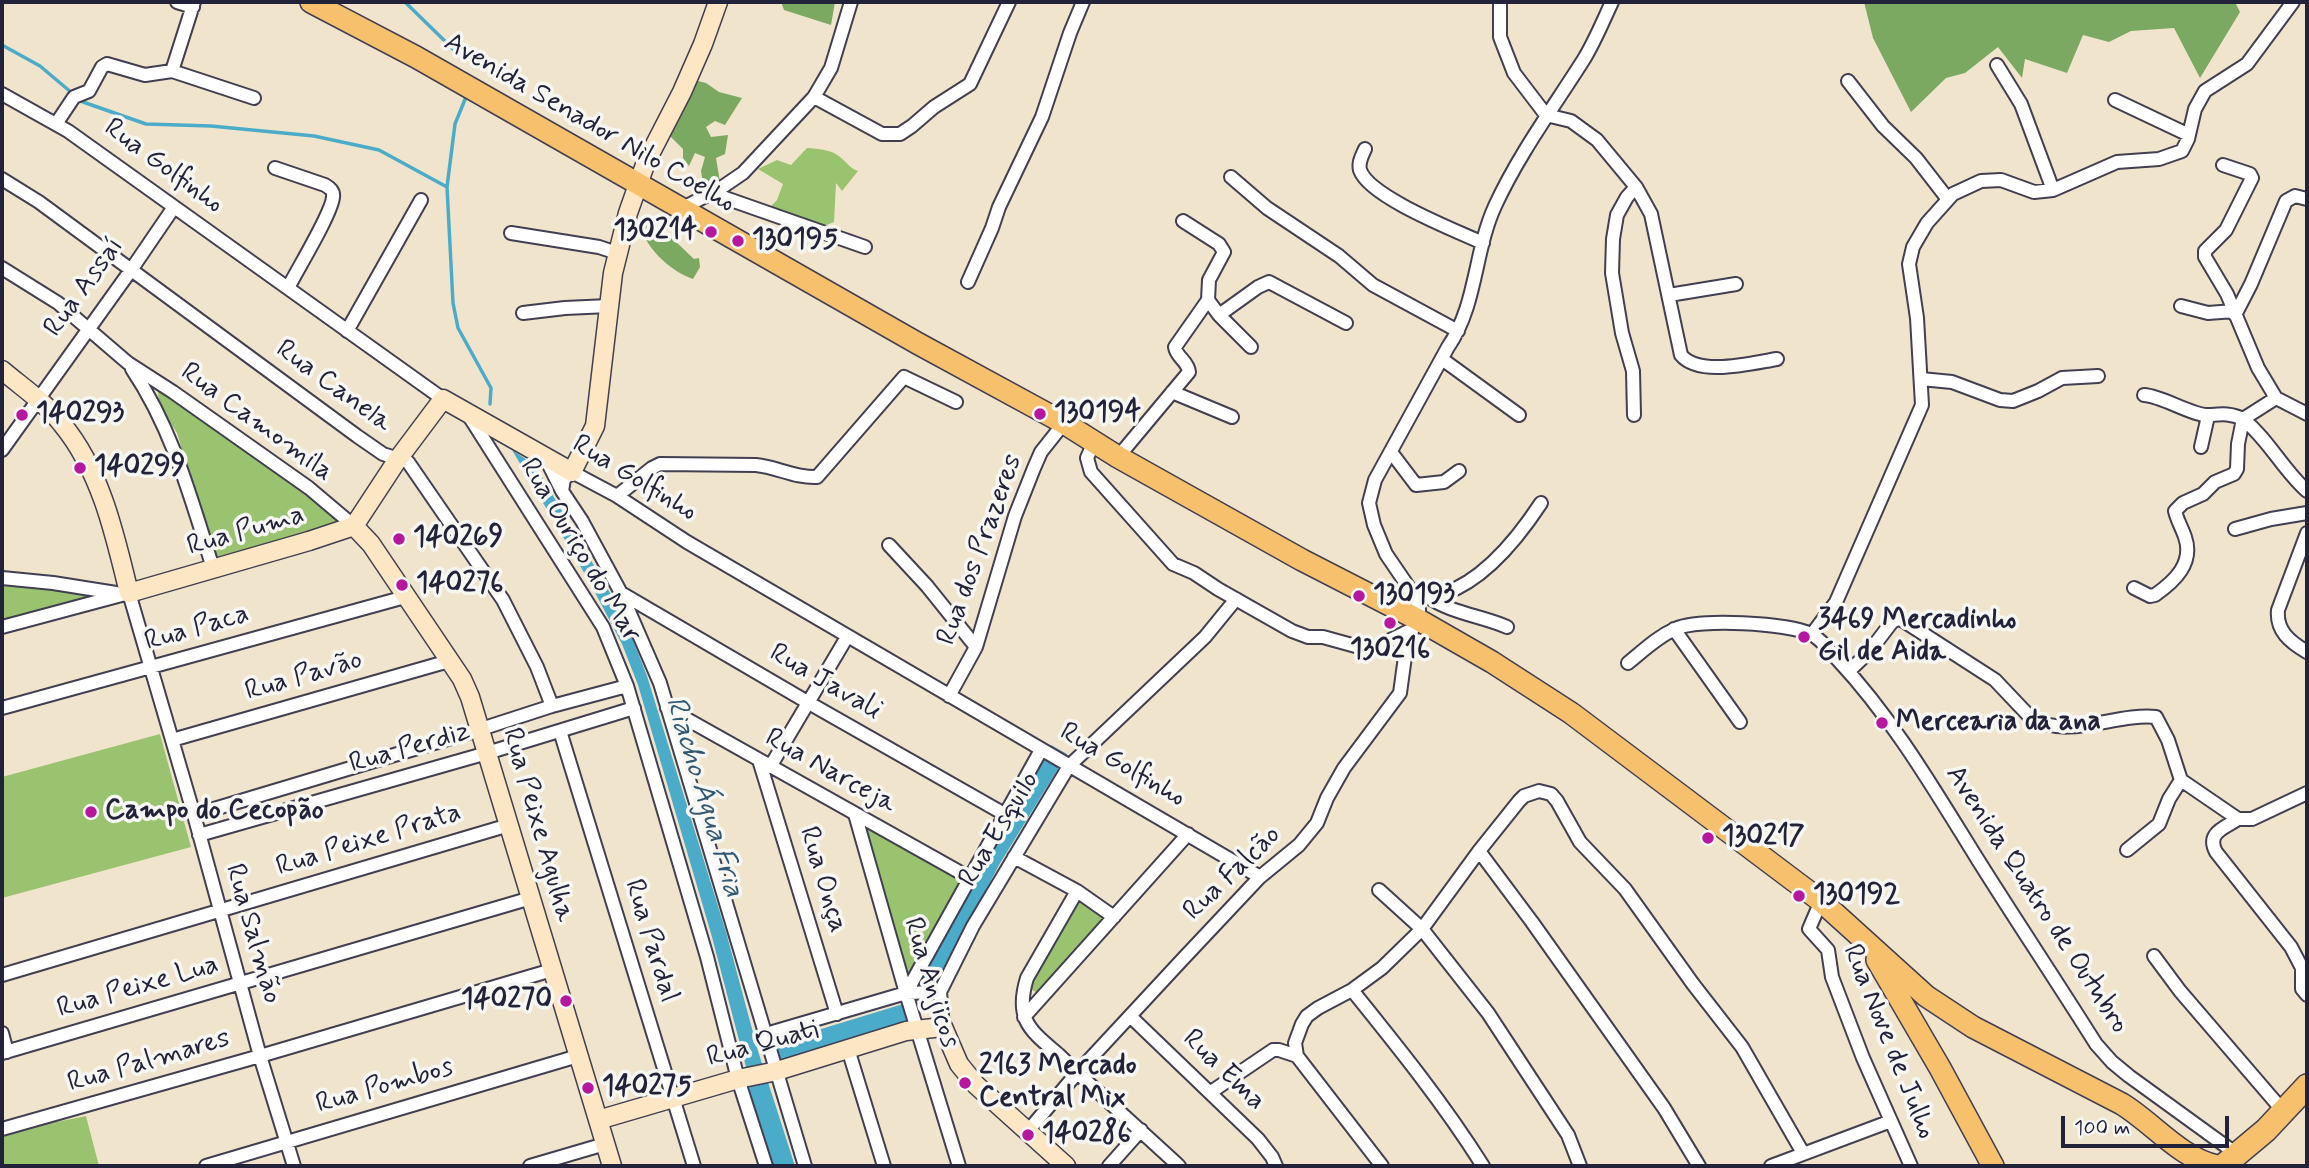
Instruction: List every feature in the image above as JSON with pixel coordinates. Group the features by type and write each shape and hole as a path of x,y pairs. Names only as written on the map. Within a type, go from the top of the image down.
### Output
{"highway":[{"path":"2231,1161 2284,1112 2307,1086"}],"main road":[{"name":"Avenida Senador Nilo Coelho","path":"311,2 416,57 1302,560 1418,611 1571,713 1821,901 1926,996 1960,1020 2138,1113 2188,1154 2217,1166"},
{"name":"Avenida Senador Nilo Coelho","path":"1867,943 1934,1057 1993,1166"}],"street":[{"path":"172,71 193,4 177,2"},
{"path":"572,472 595,426 617,253 646,162 682,92 718,2"},
{"path":"681,209 711,193 751,165 814,97 831,68 851,2"},
{"path":"814,97 882,134 900,134 970,83 1009,2"},
{"path":"968,282 999,207 1042,117 1083,2"},
{"path":"1500,2 1500,37 1514,73 1546,115 1571,121 1597,140 1636,187 1651,214 1681,355 1691,365 1738,366 1777,359"},
{"path":"1418,611 1386,554 1370,510 1375,480 1458,331 1469,306 1483,243 1494,209 1508,180 1546,115 1585,57 1612,2"},
{"path":"2278,2 2281,17"},
{"path":"1628,663 1660,637 1687,624 1705,622 1777,627 1812,635 1836,601 1922,405 1917,318 1909,264 1910,254 1927,223 1947,198 1981,181 1995,180 2034,192 2053,190 2117,162 2159,159 2176,154 2185,146 2195,109 2205,91 2247,64 2292,2"},
{"path":"56,124 75,96 89,91 107,64 145,75 172,71 254,98"},
{"path":"1997,65 2021,104 2053,190"},
{"path":"1848,81 1883,126 1916,158 1947,198"},
{"name":"Rua Golfinho","path":"2,93 56,124 443,399 617,496 687,542 847,637 1260,877"},
{"path":"2115,100 2189,135"},
{"path":"1365,149 1359,163 1360,172 1387,196 1400,205 1483,243"},
{"path":"2223,165 2252,176 2226,230 2204,254 2276,398 2307,414"},
{"path":"275,168 325,185 334,195 329,210 288,288"},
{"path":"1231,177 1267,208 1339,256 1373,285 1458,331"},
{"name":"Rua Canela","path":"2,179 39,202 357,436 383,454 408,463 503,600 537,667 552,706"},
{"path":"1634,415 1633,371 1622,333 1612,273 1617,215 1636,187"},
{"path":"711,193 865,247"},
{"path":"2235,313 2251,284 2286,201 2295,196 2307,199"},
{"path":"347,331 421,200"},
{"name":"Rua Assaí","path":"2,450 174,207"},
{"path":"1118,457 1189,372 1188,365 1175,347 1208,300 1208,285 1223,256 1223,248 1183,221"},
{"path":"511,233 587,245 617,253"},
{"name":"Rua Camomila","path":"2,268 58,303 128,363 309,488 354,526"},
{"path":"1219,315 1269,282 1346,323"},
{"path":"1669,295 1736,284"},
{"path":"1208,300 1251,347"},
{"path":"523,313 609,306"},
{"path":"2181,306 2208,313 2235,313"},
{"path":"1442,359 1519,415"},
{"name":"Rua Camomila","path":"128,363 150,397 173,446 213,568"},
{"path":"2,370 61,422 78,445 114,529 124,593 2,578"},
{"path":"1922,379 1952,382 2000,400 2013,401 2062,378 2098,376"},
{"path":"617,496 660,464 771,466 800,477 817,477 904,377 956,402"},
{"path":"1172,392 1232,418"},
{"path":"2144,395 2208,415 2221,413 2243,419 2258,431 2292,476 2307,491"},
{"path":"2134,588 2155,596 2184,567 2188,546 2175,511 2183,503 2203,494 2215,482 2234,474 2243,419 2276,398"},
{"path":"354,526 397,459 443,399"},
{"name":"Rua Ouriço do Mar","path":"465,410 603,627 627,686 766,1166"},
{"path":"2201,447 2208,415"},
{"name":"Rua dos Prazeres","path":"949,696 976,647 1014,516 1041,452 1064,423"},
{"path":"1094,442 1087,458 1091,472 1173,564 1195,573 1300,634 1332,639 1366,649 1373,649 1418,611 1487,566 1526,526 1541,503"},
{"path":"1391,452 1416,485 1444,482 1460,471"},
{"name":"Rua Ouriço do Mar","path":"544,456 621,593 649,654 805,1166"},
{"name":"Rua Ouriço do Mar","path":"562,491 564,479 572,472"},
{"path":"2235,529 2307,513"},
{"name":"Rua Puma","path":"2,627 354,526"},
{"name":"Rua Peixe Agulha","path":"354,526 371,544 466,688 481,729 612,1166"},
{"path":"2307,533 2278,610 2277,620 2284,635 2307,652"},
{"path":"889,545 927,586 976,647"},
{"name":"Rua Salmão","path":"124,593 172,740 260,1056 294,1166"},
{"name":"Rua Javali","path":"621,593 809,704 1006,815"},
{"name":"Rua Paca","path":"2,708 405,597"},
{"name":"Rua Esquilo","path":"940,992 972,926 1068,766 1205,638 1236,599"},
{"path":"1418,611 1441,605 1507,627"},
{"name":"Rua Falcão","path":"1028,1131 1077,1073 1260,877 1299,845 1317,823 1327,798 1345,768 1400,692 1405,652 1418,611"},
{"path":"1849,671 1869,652 1892,622 1902,620 1995,680 2032,719 2039,722 2056,726 2156,718 2168,740 2180,780 2238,819 2252,819 2307,793"},
{"path":"1674,629 1740,722"},
{"name":"Avenida Quatro de Outubro","path":"1812,635 1849,671 1895,730 1929,779 1978,861 2096,1044 2112,1062 2231,1161"},
{"path":"765,764 809,704 847,637"},
{"name":"Rua Pavão","path":"172,740 449,661"},
{"name":"Rua Perdiz","path":"194,815 552,706 627,686"},
{"name":"Rua Perdiz","path":"199,835 634,708"},
{"name":"Rua Narceja","path":"667,708 970,878"},
{"name":"Rua Pardal","path":"560,731 694,1166"},
{"name":"Rua Esquilo","path":"906,993 1043,751"},
{"name":"Rua Onça","path":"765,764 838,1014"},
{"path":"2127,849 2159,824 2180,780"},
{"path":"1382,1166 1297,1056 1296,1043 1302,1024 1307,1016 1318,1008 1352,990 1382,968 1422,929 1519,801 1524,796 1539,791 1551,794 1557,801 1580,842 1625,889 1742,1047 1803,1153"},
{"name":"Rua Anjicos","path":"855,814 959,1166"},
{"path":"2238,819 2216,834 2212,838 2212,845 2291,947 2302,968 2302,989 2307,995"},
{"name":"Rua Peixe Prata","path":"2,975 509,825"},
{"path":"1024,1017 1188,834"},
{"path":"1479,851 1664,1108 1699,1166"},
{"path":"1014,857 1077,891 1114,917"},
{"path":"1379,890 1422,929 1488,1013 1568,1135 1580,1166"},
{"path":"1077,891 1027,978 1023,989 1024,1017 1030,1027 1077,1073 1179,1166"},
{"name":"Rua Peixe Lua","path":"4,1052 531,898"},
{"name":"Rua Nove de Julho","path":"1821,901 1809,929 1828,950 1832,977 1863,1058 1911,1166"},
{"path":"2154,957 2180,992 2284,1112"},
{"name":"Rua Palmares","path":"2,1129 552,970"},
{"path":"1352,990 1406,1058 1483,1166"},
{"path":"940,992 943,1027 959,1064 976,1085 1066,1166"},
{"name":"Rua Quati","path":"767,1040 906,993 940,992"},
{"name":"Rua Ema","path":"1130,1016 1258,1139 1274,1161"},
{"name":"Rua Quati","path":"598,1119 918,1028 943,1027"},
{"path":"2,1033 4,1052"},
{"path":"848,1049 884,1166"},
{"path":"1211,1092 1273,1050 1297,1056"},
{"name":"Rua Pombos","path":"206,1166 578,1056"},
{"path":"1771,1166 1891,1121"},
{"path":"1109,1166 1141,1130"},
{"path":"530,1166 605,1144"},
{"path":"1262,1166 1274,1161"}],"green space":[{"path":"781,2 835,2 831,25 784,10"},
{"path":"1864,2 2235,2 2240,12 2200,78 2174,28 2131,31 2109,42 2083,35 2067,73 2025,59 2022,78 1998,47 1965,73 1946,78 1911,112 1873,38"},
{"path":"694,80 706,83 719,92 742,98 725,125 715,121 706,127 711,137 728,135 725,154 716,158 720,182 704,189 701,171 705,157 695,153 689,166 683,158 683,149 668,134"},
{"path":"807,148 832,152 858,171 842,191 836,183 834,222 824,226 770,207 777,200 783,184 758,169 777,160 791,165"},
{"path":"637,220 653,221 658,231 674,240 694,259 699,258 700,267 693,279 683,275 658,256"},
{"path":"162,390 313,498 339,520 323,528 215,559 177,433 159,405 158,392"},
{"path":"2,584 74,592 96,601 2,619"},
{"name":"Campo do Cecopão","path":"160,734 191,847 2,898 2,777"},
{"path":"860,823 963,878 905,980"},
{"path":"1077,900 1108,917 1037,993 1028,987"},
{"path":"86,1116 99,1166 2,1166 2,1137"}],"water":[{"path":"512,450 535,465 613,598 631,635 647,676 726,932 758,1051 795,1166 774,1166 750,1092 712,937 638,685 622,644 589,581"},
{"path":"1051,745 1067,754 999,865 937,983 919,977"},
{"path":"903,1004 908,1022 777,1063 772,1044"}],"waterway":[{"name":"Riacho Água Fria","path":"405,2 453,49 487,61 483,68"},
{"path":"2,45 40,66 72,93"},
{"name":"Riacho Água Fria","path":"466,97 455,124 447,187 453,303 458,328 491,388 490,404"},
{"path":"78,98 146,124 211,126 314,136 379,150 447,187"}],"place":[{"name":"130214","path":"711,232"},
{"name":"130195","path":"738,241"},
{"name":"130194","path":"1040,414"},
{"name":"140293","path":"22,415"},
{"name":"140299","path":"80,468"},
{"name":"140269","path":"399,539"},
{"name":"140276","path":"402,585"},
{"name":"130193","path":"1359,596"},
{"name":"130216","path":"1390,623"},
{"name":"3469 Mercadinho Gil de Aida","path":"1804,637"},
{"name":"Mercearia da ana","path":"1882,723"},
{"name":"Campo do Cecopão","path":"91,812"},
{"name":"130217","path":"1708,838"},
{"name":"130192","path":"1799,896"},
{"name":"140270","path":"566,1001"},
{"name":"2163 Mercado Central Mix","path":"965,1083"},
{"name":"140275","path":"588,1088"},
{"name":"140286","path":"1028,1135"}]}
